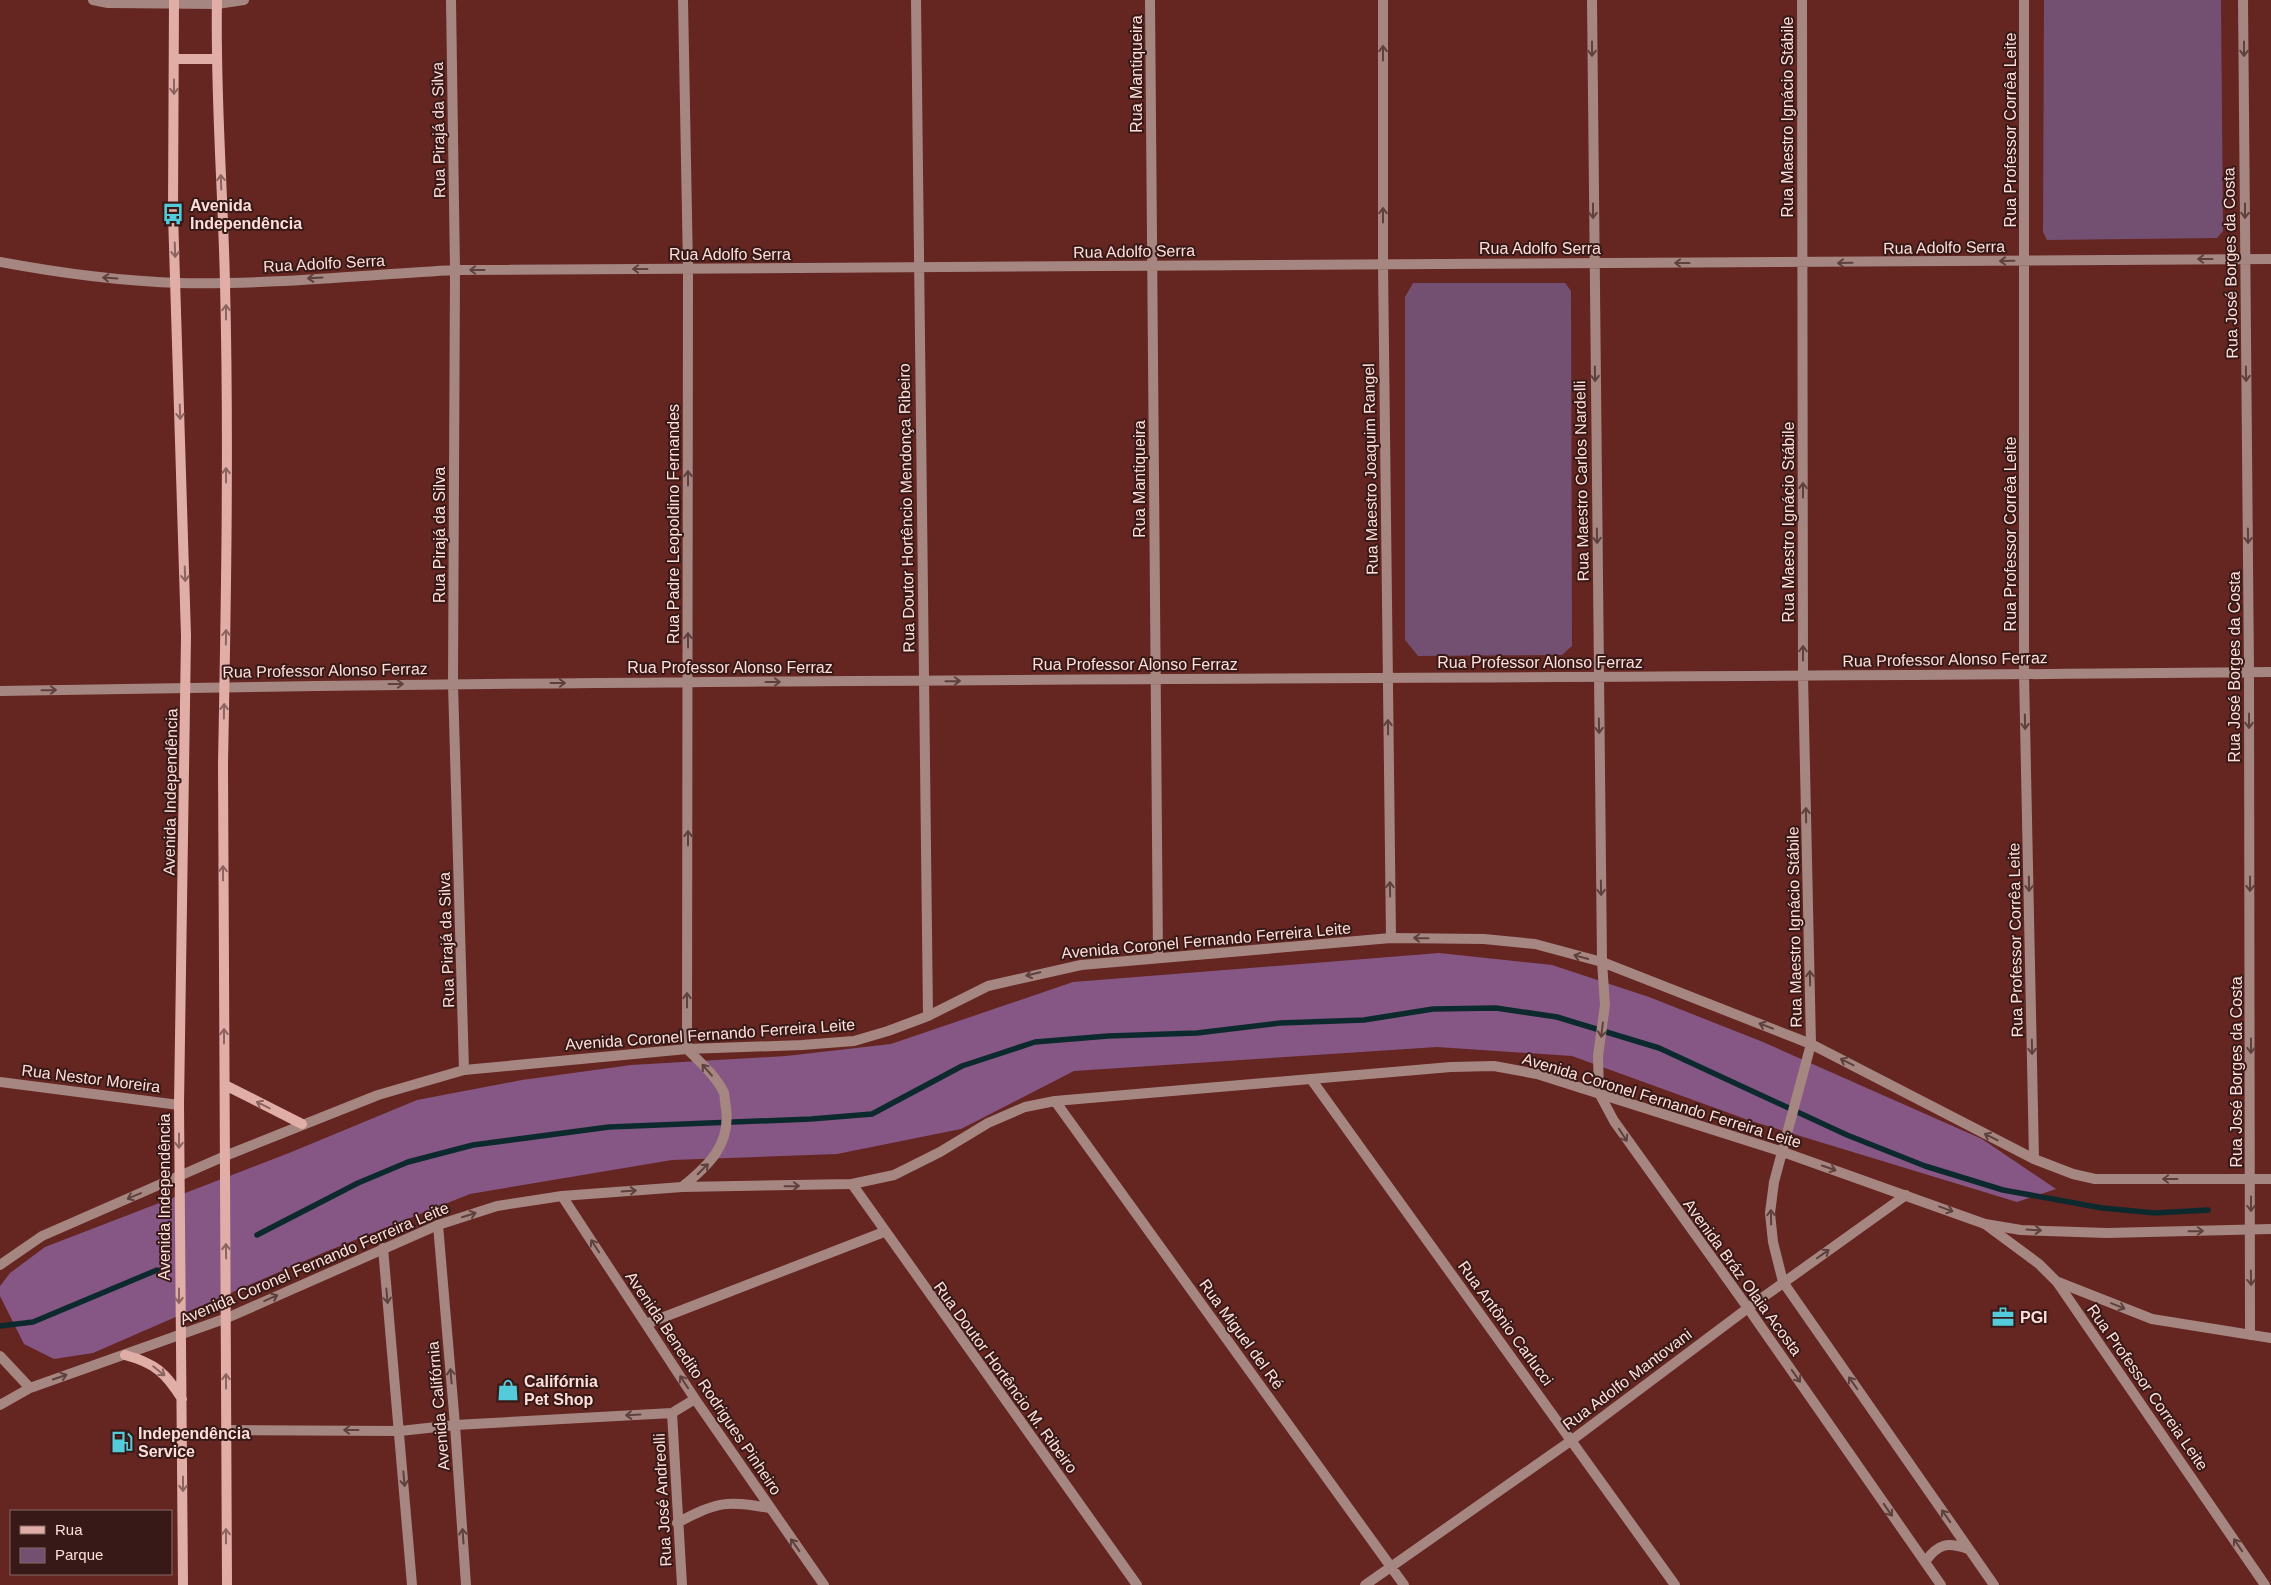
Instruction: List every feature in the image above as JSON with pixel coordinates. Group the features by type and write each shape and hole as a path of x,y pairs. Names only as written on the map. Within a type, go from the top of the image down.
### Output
{"main road":[{"name":"Avenida Independência","path":"174,2 173,214 186,687 179,1105 183,1585"},
{"path":"217,2 216,59 225,283 224,686 227,1585"},
{"path":"174,59 216,59"},
{"path":"225,1084 302,1124"},
{"path":"125,1355 143,1360 158,1368 171,1381 182,1400"}],"street":[{"path":"93,0 108,3 244,0"},
{"name":"Rua Pirajá da Silva","path":"451,0 455,270 453,684 464,1070"},
{"name":"Rua Padre Leopoldino Fernandes","path":"683,0 688,268 687,1049"},
{"name":"Rua Doutor Hortêncio Mendonça Ribeiro","path":"916,0 928,1016"},
{"name":"Rua Mantiqueira","path":"1150,0 1158,957"},
{"name":"Rua Maestro Joaquim Rangel","path":"1383,0 1382,264 1391,938"},
{"name":"Rua Maestro Carlos Nardelli","path":"1592,0 1593,262 1602,962"},
{"name":"Rua Maestro Ignácio Stábile","path":"1802,0 1803,676 1811,1044"},
{"name":"Rua Professor Corrêa Leite","path":"2024,0 2026,261 2024,673 2034,1159"},
{"name":"Rua José Borges da Costa","path":"2243,0 2249,673 2250,1335"},
{"name":"Rua Adolfo Serra","path":"0,262 64,274 176,283 225,283 455,270 2271,259"},
{"name":"Rua Professor Alonso Ferraz","path":"0,691 224,686 1155,678 2271,672"},
{"name":"Avenida Coronel Fernando Ferreira Leite","path":"0,1265 42,1236 225,1156 378,1095 464,1070 687,1049 802,1045 854,1040 888,1031 928,1016 988,986 1036,973 1081,965 1158,957 1391,938 1484,939 1535,944 1602,962 1811,1044 2034,1159 2073,1174 2095,1179 2271,1179"},
{"name":"Avenida Bráz Olaia Acosta","path":"1602,962 1605,1004 1598,1056 1599,1093 1629,1145 1748,1308 1941,1585"},
{"name":"Avenida Bráz Olaia Acosta","path":"1811,1044 1774,1182 1770,1213 1773,1242 1783,1282 1994,1585"},
{"path":"682,1187 705,1169 721,1147 728,1120 724,1094 710,1071 687,1049"},
{"name":"Avenida Coronel Fernando Ferreira Leite","path":"0,1405 30,1388 227,1318 438,1224 497,1206 562,1196 682,1187 852,1184 894,1174 940,1152 988,1123 1025,1108 1055,1101 1451,1066 1494,1066 1537,1074 1783,1152 1985,1224"},
{"name":"Rua Antônio Carlucci","path":"1311,1079 1675,1585"},
{"name":"Rua Nestor Moreira","path":"0,1082 179,1105"},
{"name":"Rua Miguel del Ré","path":"1055,1101 1404,1585"},
{"name":"Rua Doutor Hortêncio M. Ribeiro","path":"852,1184 884,1232 1137,1585"},
{"name":"Rua Adolfo Mantovani","path":"1365,1585 1572,1440 1783,1282 1906,1195"},
{"name":"Avenida Benedito Rodrigues Pinheiro","path":"562,1196 695,1399 824,1585"},
{"name":"Avenida Califórnia","path":"438,1224 456,1424 466,1585"},
{"path":"1985,1224 2021,1230 2108,1233 2271,1229"},
{"name":"Rua Professor Correia Leite","path":"1985,1224 2039,1264 2057,1282 2265,1585"},
{"path":"646,1324 884,1232"},
{"path":"383,1248 412,1585"},
{"path":"2057,1282 2152,1319 2271,1338"},
{"path":"0,1356 30,1388"},
{"path":"226,1430 400,1431 456,1424 672,1413 695,1399"},
{"name":"Rua José Andreolli","path":"672,1413 682,1585"},
{"path":"678,1523 706,1508 735,1502 769,1508"},
{"path":"1925,1562 1938,1547 1946,1544 1968,1549"}],"green space":[{"path":"2044,0 2221,0 2223,231 2217,238 2047,240 2043,232"},
{"path":"1413,283 1565,283 1571,291 1572,646 1562,655 1418,656 1405,640 1405,297"}],"shaded area":[{"path":"1439,953 1552,965 1649,997 1763,1042 1982,1139 2056,1189 2017,1202 1751,1121 1572,1056 1437,1047 1074,1071 961,1129 837,1154 672,1160 470,1194 325,1252 93,1353 54,1359 24,1344 0,1296 0,1286 10,1273 45,1247 289,1153 417,1100 522,1080 631,1065 786,1056 891,1044 1073,982"}],"waterway":[{"path":"257,1235 358,1183 408,1162 473,1145 609,1127 811,1119 872,1114 962,1066 1035,1042 1108,1036 1197,1033 1280,1023 1364,1020 1433,1009 1496,1008 1557,1017 1659,1048 1847,1135 1925,1166 2003,1190 2102,1208 2155,1213 2208,1210"},
{"path":"0,1326 33,1322 157,1270"}],"place":[{"name":"Avenida Independência","path":"173,214"},
{"name":"PGI","path":"2003,1317"},
{"name":"Califórnia Pet Shop","path":"508,1390"},
{"name":"Independência Service","path":"122,1442"}]}
